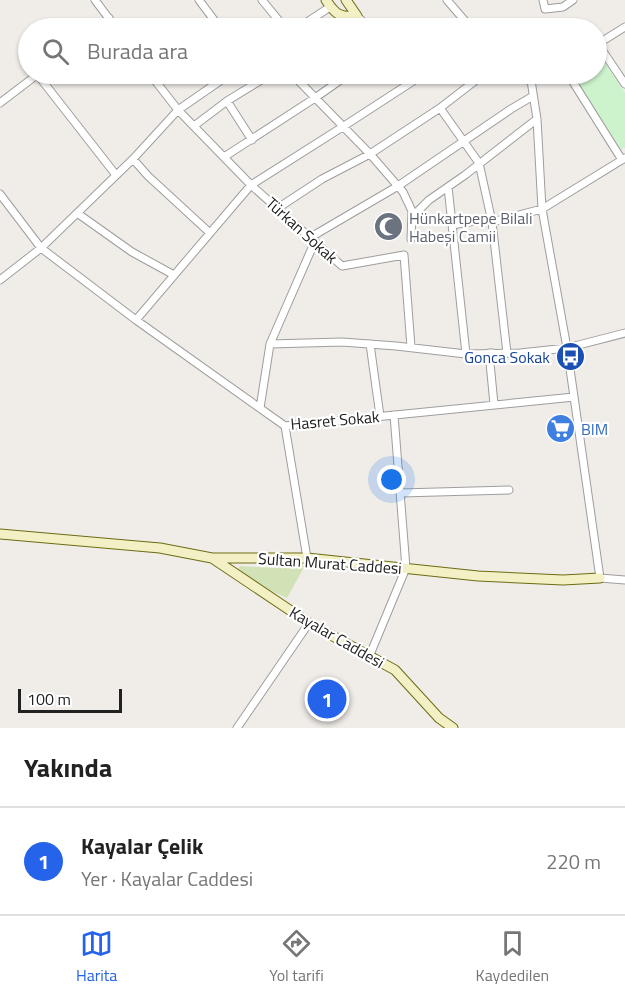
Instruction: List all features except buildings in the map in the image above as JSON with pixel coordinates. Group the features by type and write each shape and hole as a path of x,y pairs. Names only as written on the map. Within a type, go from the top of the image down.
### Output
{"street":[{"path":"95,0 109,18"},
{"path":"199,0 212,18"},
{"path":"262,0 277,18"},
{"path":"328,2 334,9 339,9 345,0"},
{"path":"345,0 360,18"},
{"path":"543,0 545,9 563,7 573,0"},
{"path":"449,1 463,18"},
{"path":"328,2 340,15 345,17 357,15"},
{"path":"310,18 328,2"},
{"path":"353,18 357,15"},
{"path":"607,39 625,27"},
{"path":"607,59 625,84"},
{"path":"0,103 25,84"},
{"path":"46,84 116,176"},
{"name":"Türkan Sokak","path":"158,84 178,110 252,185 342,266 404,255 411,347"},
{"path":"0,280 41,248 133,159 178,110 216,84"},
{"path":"195,126 255,84"},
{"path":"302,84 344,126 403,192 412,211 411,239"},
{"path":"224,157 335,84"},
{"path":"136,320 252,185 409,84"},
{"path":"278,208 322,179 370,154 440,108 471,84"},
{"path":"531,84 537,119 542,209 567,348 600,578"},
{"path":"452,225 491,220 542,209 624,159 575,84"},
{"path":"261,408 270,344 313,239 398,186 533,96"},
{"path":"227,102 252,140"},
{"path":"440,108 479,163 491,220 507,353"},
{"path":"412,217 429,200 537,119"},
{"path":"133,159 148,176 210,233"},
{"path":"448,187 466,354"},
{"name":"Hasret Sokak","path":"0,194 41,248 136,320 285,426 574,397"},
{"path":"77,213 132,252 174,275"},
{"path":"494,404 489,353 520,353 567,348 625,333"},
{"path":"270,344 342,342 466,354 507,353"},
{"path":"370,344 380,416"},
{"path":"369,657 406,567 394,415"},
{"path":"285,426 307,558"},
{"path":"401,493 508,490"},
{"name":"Sultan Murat Caddesi","path":"0,534 160,548 212,558 307,558 478,576 625,580"},
{"name":"Kayalar Caddesi","path":"212,558 309,622 395,670 439,718 453,728"},
{"path":"237,728 309,622"}],"green space":[{"path":"607,66 625,93 625,148 621,149 579,84 607,84"},
{"path":"307,562 287,598 273,592 238,569 240,566 276,568"}],"place":[{"name":"Hünkartpepe Bilali Habeşi Camii","path":"388,227"},
{"name":"Gonca Sokak","path":"571,357"},
{"name":"BIM","path":"560,429"},
{"name":"Kayalar Çelik","path":"327,699"}]}
